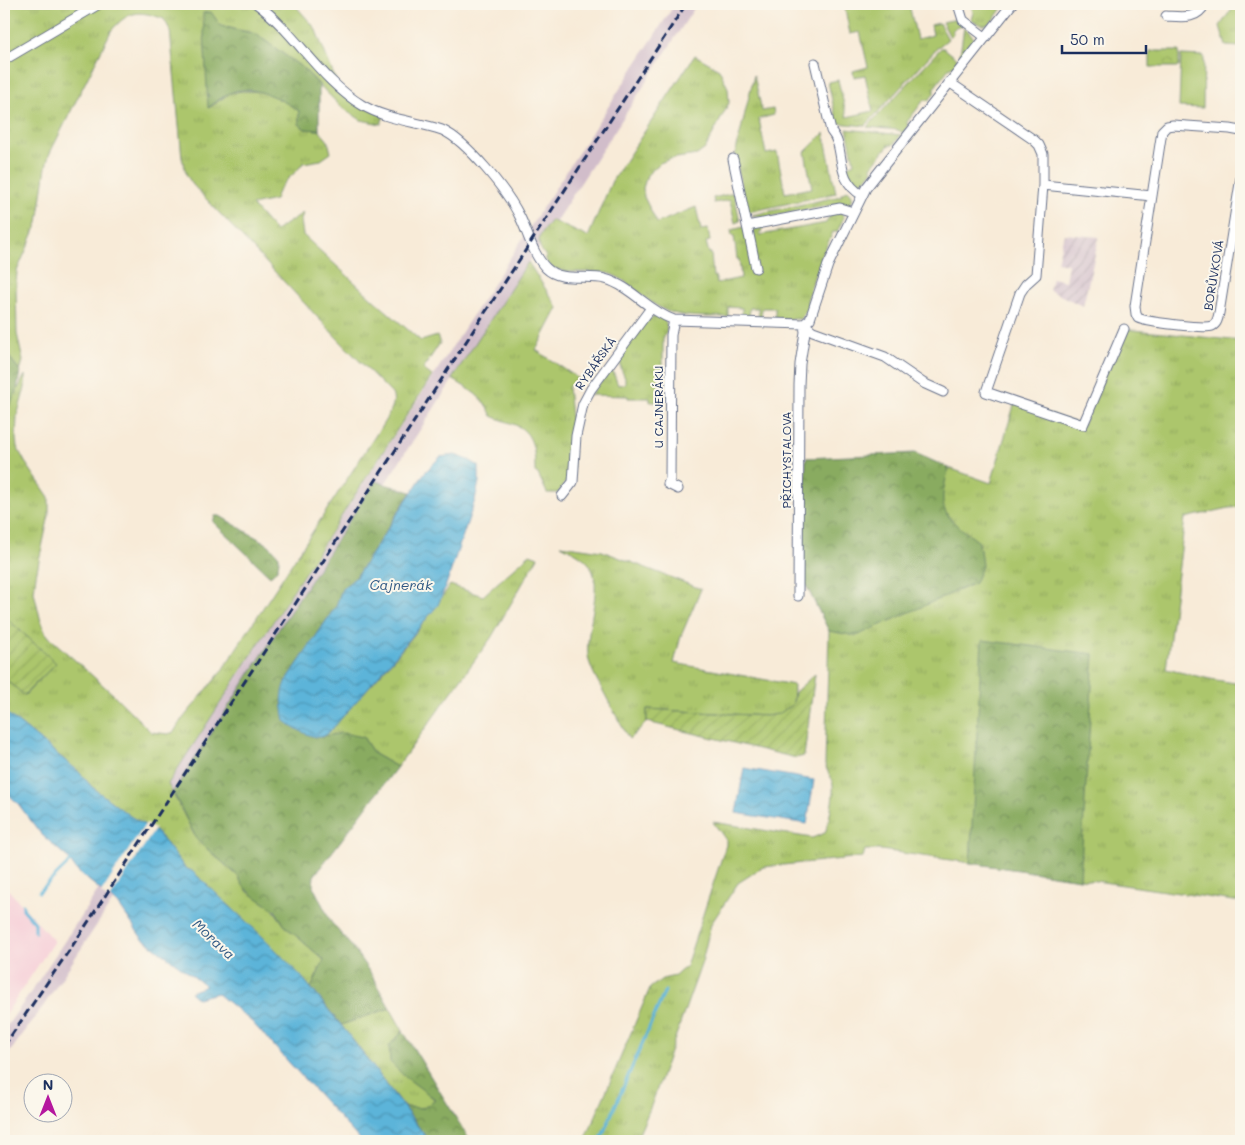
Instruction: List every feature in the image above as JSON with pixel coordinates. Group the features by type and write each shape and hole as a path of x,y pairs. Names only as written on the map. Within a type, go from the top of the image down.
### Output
{"street":[{"path":"4,60 99,4"},
{"path":"257,4 292,36 336,86 354,100 384,116 442,130 464,144 514,206 536,254 546,268 562,276 589,276 609,280 623,287 651,308 674,320 804,324 815,332 884,356 923,383 944,392"},
{"path":"958,4 964,20 985,37"},
{"name":"PŘICHYSTALOVA","path":"798,596 800,378 801,356 806,332 804,324 810,319 826,270 862,195 1012,4"},
{"path":"1166,16 1185,17 1196,15 1199,14 1204,4"},
{"path":"815,63 831,131 836,136 844,172 854,189 862,195"},
{"path":"950,82 1034,140 1039,145 1043,154 1043,185 1036,275 1026,284 1020,294 986,392 1082,425 1124,329"},
{"name":"BORŮVKOVÁ","path":"1241,131 1172,125 1162,131 1135,306 1140,320 1212,326 1216,324 1219,316 1241,177"},
{"path":"733,159 756,268"},
{"path":"1043,185 1152,196"},
{"path":"747,226 840,208 853,212"},
{"name":"RYBÁŘSKÁ","path":"562,496 574,482 576,436 583,404 591,390 651,308"},
{"name":"U CAJNERÁKU","path":"674,320 671,336 670,479 668,484 678,489"}],"shaded area":[{"path":"675,4 697,4 193,779 44,1005 4,1060 4,1030 178,769"},
{"path":"1064,234 1099,237 1083,306 1049,290 1052,278 1065,281 1068,264 1057,262"},
{"path":"4,885 54,941 4,1017"}],"green space":[{"path":"4,4 294,4 315,28 339,88 384,116 381,124 361,120 340,106 304,69 256,34 221,26 209,108 230,93 243,91 265,92 281,99 299,111 299,124 305,129 319,130 328,141 331,153 321,160 303,163 283,183 275,200 252,205 275,231 303,213 301,220 303,235 421,341 437,336 440,343 423,369 432,376 168,784 197,840 237,875 248,892 270,905 285,926 324,960 311,988 266,940 192,871 185,868 156,832 130,816 92,787 78,771 4,711 4,678 25,695 56,663 4,616 4,416 25,375 25,388 17,416 17,447 49,497 49,515 34,592 45,632 114,695 151,732 168,734 174,732 221,672 383,424 391,409 393,402 392,394 193,185 187,176 182,158 170,30 164,19 141,13 123,19 111,31 49,155 38,223 17,271 17,334 23,361 20,371 4,350"},
{"path":"844,4 909,4 917,39 933,35 931,25 939,23 948,39 937,48 865,126 837,123 828,82 838,80 847,117 873,111 865,75 854,77 853,71 868,67 860,32 850,34"},
{"path":"971,4 1005,4 991,22 987,25 982,25 971,19 973,13"},
{"path":"1235,4 1241,5 1241,47 1226,46 1220,26"},
{"path":"211,12 221,26 256,34 304,69 319,85 319,130 305,129 299,124 299,111 275,97 256,91 246,90 228,94 208,108 203,13"},
{"path":"957,19 962,25 957,26 952,31 954,33 950,37 942,22"},
{"path":"964,27 972,35 973,42 962,58 960,54"},
{"path":"941,48 944,48 960,61 956,66 950,67 934,88 934,94 929,100 924,100 907,122 908,127 903,133 898,130 867,127"},
{"path":"1150,51 1179,51 1179,67 1150,67"},
{"path":"695,55 719,69 728,88 729,103 705,149 697,155 670,159 660,163 647,175 643,188 644,197 657,223 696,207 701,230 708,229 710,241 706,242 709,253 711,253 713,277 715,276 717,283 741,278 739,259 737,259 734,236 732,236 731,230 744,227 753,242 752,227 763,226 760,235 826,223 831,213 843,213 844,217 837,232 833,232 821,258 822,263 818,273 815,274 807,301 808,307 801,319 775,319 775,308 762,308 761,318 759,318 758,308 750,308 749,318 742,318 742,308 728,307 728,317 690,316 671,313 654,304 613,275 597,272 569,272 553,268 547,263 545,255 541,250 539,245 540,237 551,220 588,237 612,181"},
{"path":"1181,55 1204,56 1203,108 1179,107"},
{"path":"754,75 762,111 773,109 774,115 759,119 766,154 777,152 785,193 812,188 805,152 824,133 836,193 749,212 746,209 735,155"},
{"path":"847,129 901,135 893,145 889,145 871,167 873,170 865,180 859,183 851,180 846,167 854,163"},
{"path":"848,190 852,196 851,203 762,218 752,215 841,196 841,194"},
{"path":"734,193 740,221 735,223 730,200 714,203 713,198"},
{"path":"528,262 558,308 536,350 579,379 568,387 572,426 573,467 558,493 547,493 538,474 535,472 532,442 526,432 519,427 492,416 480,398 452,379"},
{"path":"656,316 666,322 667,328 666,334 663,336 663,402 650,402 650,398 590,395 610,371 613,372 618,385 625,384 620,355 648,319"},
{"path":"1124,329 1241,341 1241,507 1185,518 1166,669 1241,684 1241,902 881,850 865,850 863,857 763,867 738,883 711,924 702,962 651,1106 636,1141 585,1141 650,988 662,979 675,976 686,966 726,845 726,840 713,822 812,838 825,833 833,798 832,780 825,765 829,631 802,577 806,458 946,467 991,483 1015,402 1083,425"},
{"path":"4,350 20,371 17,390 4,416"},
{"path":"915,453 949,468 943,495 943,505 951,519 979,542 982,566 975,583 856,636 829,631 802,577 806,458"},
{"path":"375,481 411,492 356,577 342,589 336,606 287,680 317,737 343,733 363,737 374,754 397,767 314,876 313,886 331,922 353,948 371,974 390,1008 341,1025 311,988 324,960 285,926 275,910 254,896 244,887 237,875 197,840 173,792"},
{"path":"215,516 220,516 269,545 279,556 278,568 275,572 270,576 213,522"},
{"path":"561,545 602,551 701,589 681,636 674,663 794,685 793,704 779,714 766,716 647,709 647,722 629,739 596,679 589,661 588,638 595,598 594,574 589,564 583,558"},
{"path":"530,554 538,557 491,638 397,767 374,754 363,737 323,737 422,625 450,585 483,596"},
{"path":"4,616 56,663 24,695 4,678"},
{"path":"982,640 1094,654 1080,879 970,863"},
{"path":"815,674 804,756 796,758 647,722 647,709 766,716 779,714 793,704 795,692"},
{"path":"390,1008 403,1031 389,1046 425,1091 435,1100 424,1108 404,1107 341,1025"},
{"path":"403,1031 467,1136 472,1141 429,1141 404,1107 424,1108 435,1099 404,1076 390,1062 389,1046"}],"water":[{"name":"Cajnerák","path":"455,455 479,466 479,482 475,500 438,605 326,735 315,737 298,730 285,721 282,700 287,680 336,606 342,589 356,577 425,472 440,457"},
{"name":"Morava","path":"4,711 78,771 92,787 130,816 156,832 185,868 192,871 266,940 301,976 349,1035 429,1141 361,1141 252,1022 217,993 197,998 190,992 206,986 141,937 119,905 77,871 68,858 41,834 19,805 4,790"},
{"path":"744,768 814,780 807,824 736,813"}],"pier":[{"path":"146,823 155,829 109,900 101,893"}],"waterway":[{"path":"39,892 72,860"},
{"path":"23,904 23,909 35,923 35,932"},
{"path":"600,1141 665,991"}],"railway":[{"path":"4,1046 81,933 686,4"}]}
